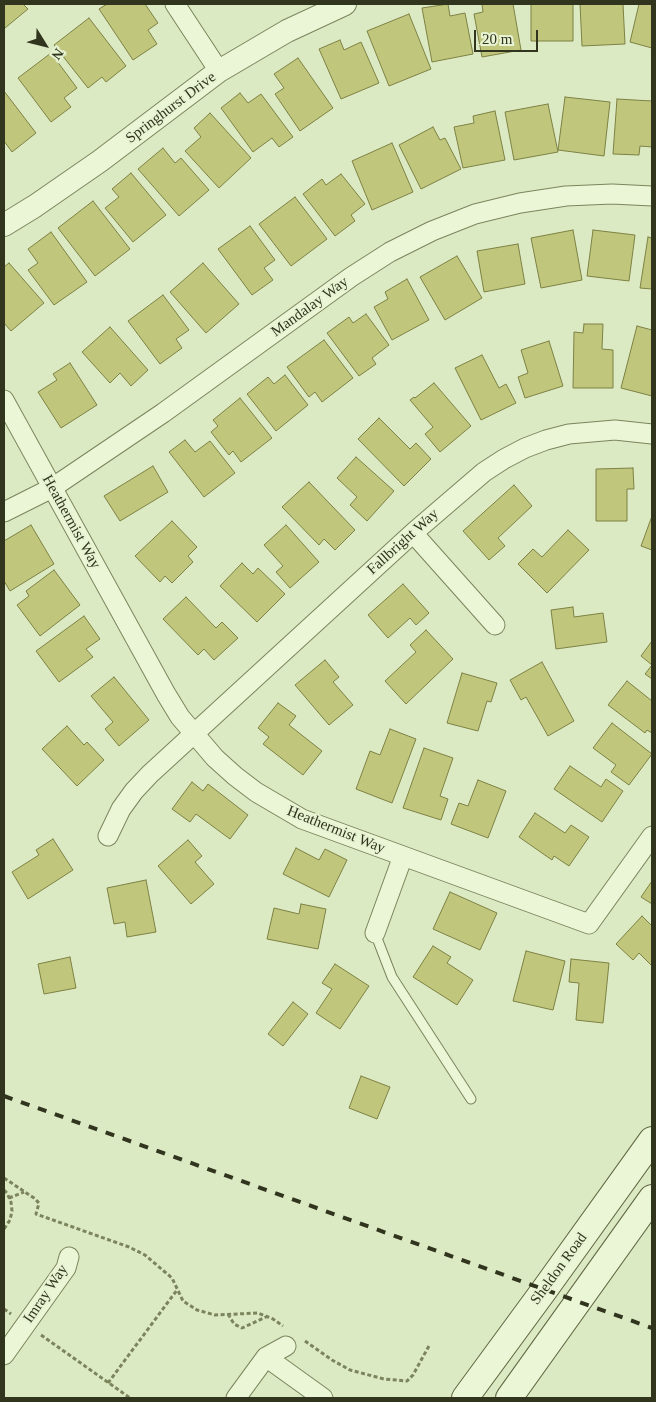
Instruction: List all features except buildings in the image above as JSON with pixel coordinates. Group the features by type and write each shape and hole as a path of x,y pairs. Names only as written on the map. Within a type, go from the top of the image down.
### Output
{"main road":[{"name":"Sheldon Road","path":"464,1398 652,1140"},
{"path":"509,1398 652,1198"}],"street":[{"path":"175,4 219,71"},
{"name":"Springhurst Drive","path":"4,225 36,206 100,161 219,71 287,31 345,4"},
{"name":"Mandalay Way","path":"4,512 52,488 163,413 351,277 390,252 432,231 475,214 520,203 557,197 612,194 652,196"},
{"name":"Heathermist Way","path":"4,400 166,694 194,734 215,758 235,776 279,806 302,819 589,924 652,836"},
{"name":"Fallbright Way","path":"108,836 134,790 413,533 484,472 525,448 546,440 592,431 615,430 652,434"},
{"path":"413,533 495,625"},
{"path":"375,933 403,856"},
{"name":"Imray Way","path":"4,1355 66,1268 69,1257"},
{"path":"236,1398 266,1357 292,1338"},
{"path":"266,1357 323,1398"}],"lane":[{"path":"375,933 392,978 471,1099"}],"path":[{"path":"4,1178 39,1203 36,1214 129,1246 145,1255 172,1278 183,1301 197,1310 215,1315 258,1313 266,1316 292,1338 350,1370 384,1379 407,1381 413,1375 430,1344"},
{"path":"4,1190 9,1198 12,1211 10,1220 4,1228"},
{"path":"9,1198 24,1192"},
{"path":"108,1383 177,1290"},
{"path":"4,1309 130,1398"},
{"path":"228,1314 234,1324 242,1328 266,1316"}],"railway":[{"path":"4,1096 652,1328"}]}
